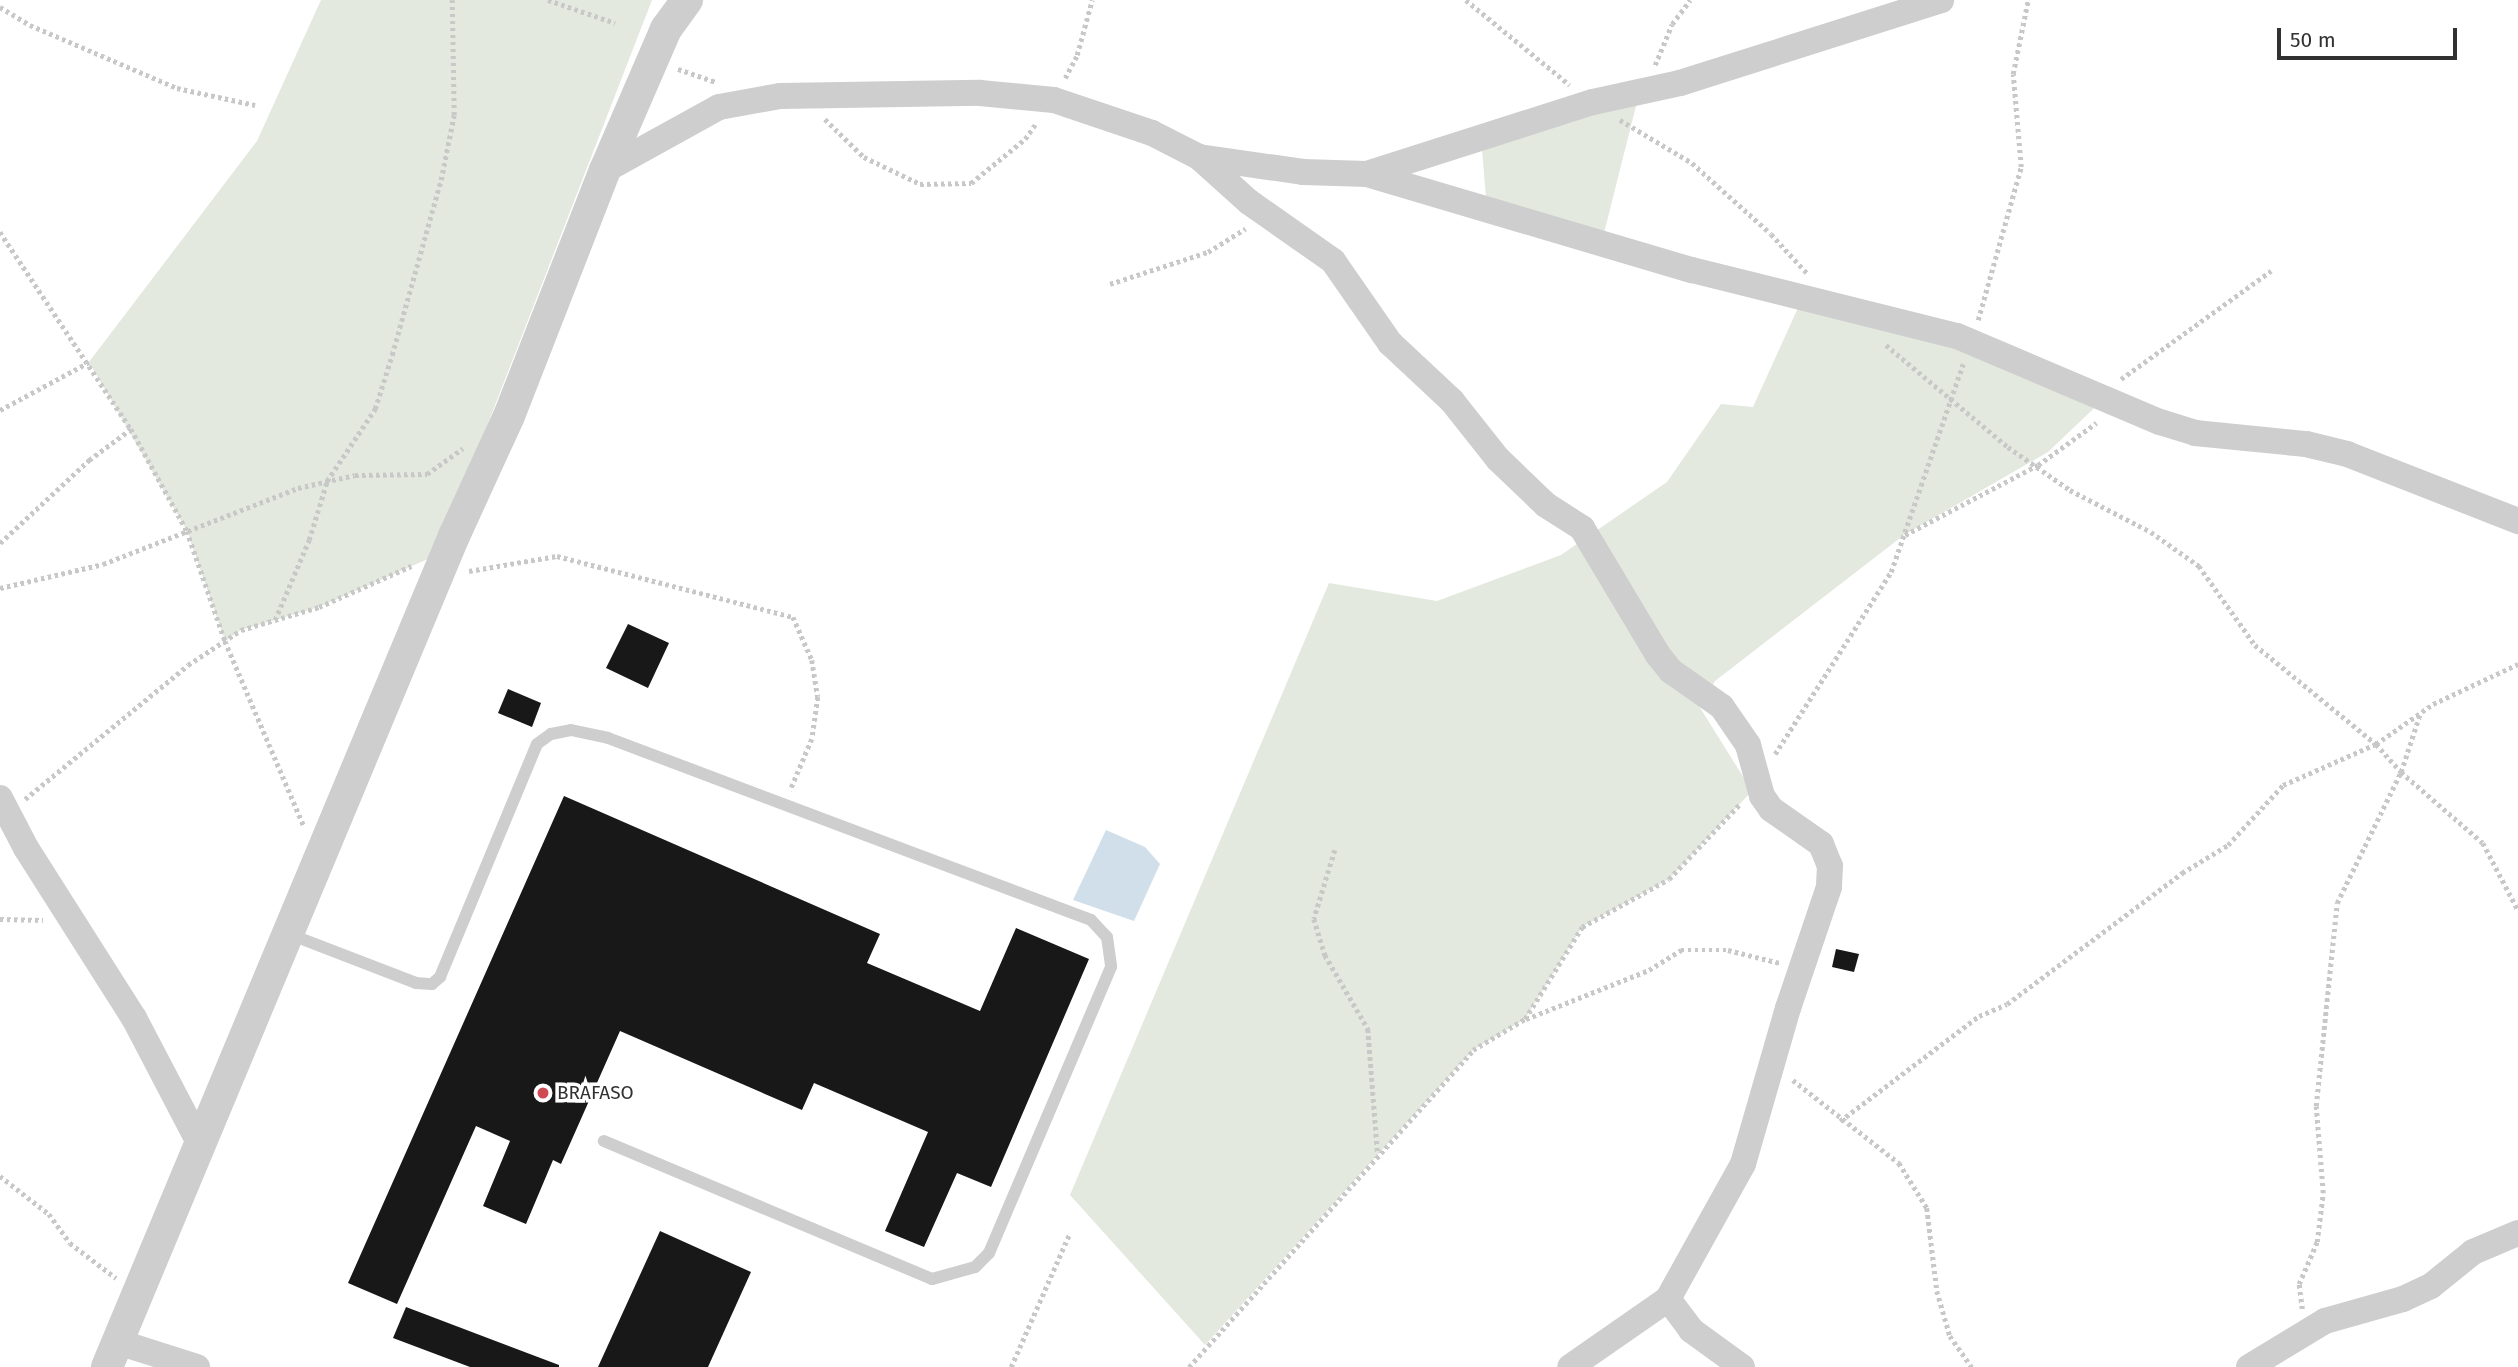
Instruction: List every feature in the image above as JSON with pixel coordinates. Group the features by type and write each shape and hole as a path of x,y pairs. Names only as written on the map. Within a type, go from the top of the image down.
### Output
{"street":[{"path":"197,1367 112,1355 317,870 454,536 509,416 605,170 666,29 687,0"},
{"path":"1367,174 1593,102 1646,93 1941,0"},
{"path":"605,170 719,107 802,96 980,93 1054,100 1152,133 1199,157 1267,216 1307,239 1333,261 1390,343 1452,401 1498,459 1546,505 1583,528 1658,655 1671,671 1722,706 1738,727 1757,784 1771,809 1821,844 1830,866 1829,887 1804,969 1771,1060 1743,1164 1668,1299 1570,1367"},
{"path":"1199,157 1303,172 1367,174 1692,270 1802,299 1837,303 1972,340 2108,401 2194,433 2306,444 2347,454 2518,521"},
{"path":"3,804 134,1018 201,1146"},
{"path":"2249,1367 2325,1321 2403,1299 2444,1277 2473,1252 2518,1233"},
{"path":"1668,1299 1691,1330 1742,1367"}],"lane":[{"path":"289,934 416,983 432,984 440,977 537,744 551,734 570,730 608,738 1091,920 1107,937 1111,967 989,1253 975,1267 932,1279 604,1141"}],"path":[{"path":"275,620 309,540 327,481 375,409 441,180 454,115 452,0"},
{"path":"548,0 615,23"},
{"path":"802,96 864,158 920,184 971,183 1025,139 1054,100 1077,55 1092,0"},
{"path":"1466,0 1593,102 1692,163 1771,234 1837,303"},
{"path":"1646,93 1662,45 1690,0"},
{"path":"1525,1019 1583,927 1669,879 1757,784 1891,572 1972,340 2021,167 2013,74 2028,0"},
{"path":"0,7 30,25 177,88 255,105"},
{"path":"1110,284 1208,252 1267,216"},
{"path":"0,232 89,362 131,429 187,531 225,640 296,800 317,870"},
{"path":"1904,535 2038,465 2108,401 2271,271"},
{"path":"1879,339 2008,447 2038,465 2070,490 2151,531 2199,566 2255,645 2376,744 2400,772 2483,843 2518,910"},
{"path":"0,410 89,362"},
{"path":"0,543 89,460 131,429"},
{"path":"0,588 103,564 298,488 355,475 427,474 468,445"},
{"path":"3,804 51,782 188,665 241,630 319,607 437,555 454,536"},
{"path":"438,578 556,556 793,617 812,660 818,696 812,739 785,805"},
{"path":"1840,1121 1979,1016 2007,1004 2182,873 2228,845 2283,785 2376,744 2421,713 2518,664"},
{"path":"2305,1334 2299,1284 2317,1242 2323,1193 2316,1106 2337,903 2400,772 2421,713"},
{"path":"1335,850 1314,919 1325,954 1368,1029 1378,1155"},
{"path":"0,919 75,921"},
{"path":"1189,1367 1473,1050 1525,1019 1649,970 1681,950 1728,950 1804,969"},
{"path":"1771,1060 1840,1121 1899,1163 1927,1208 1937,1291 1951,1336 1972,1367"},
{"path":"0,1176 50,1214 70,1243 138,1295"},
{"path":"1011,1367 1069,1235"}],"shaded area":[{"path":"321,0 652,0 437,555 319,607 241,630 225,641 187,531 89,362 257,141"},
{"path":"1639,94 1602,241 1487,210 1481,137"},
{"path":"1802,299 2110,393 2048,452 1904,535 1715,681 1699,706 1752,791 1669,879 1582,927 1525,1019 1473,1050 1205,1345 1070,1195 1329,583 1437,601 1561,555 1667,482 1721,404 1753,407"},
{"path":"1106,830 1145,847 1160,864 1134,921 1073,900"}],"building":[{"path":"628,624 669,643 648,688 606,668"},
{"path":"508,689 541,703 532,727 498,713"},
{"path":"564,796 880,934 867,963 980,1011 1016,928 1089,959 991,1187 957,1173 924,1247 885,1231 928,1132 814,1083 802,1110 620,1031 561,1164 553,1160 526,1224 483,1206 510,1141 476,1126 397,1304 348,1283"},
{"path":"1836,949 1859,954 1854,972 1832,967"},
{"path":"660,1231 751,1272 708,1367 598,1367"},
{"path":"406,1307 559,1367 470,1367 393,1338"}],"place":[{"name":"BRAFASO","path":"543,1093"}]}
